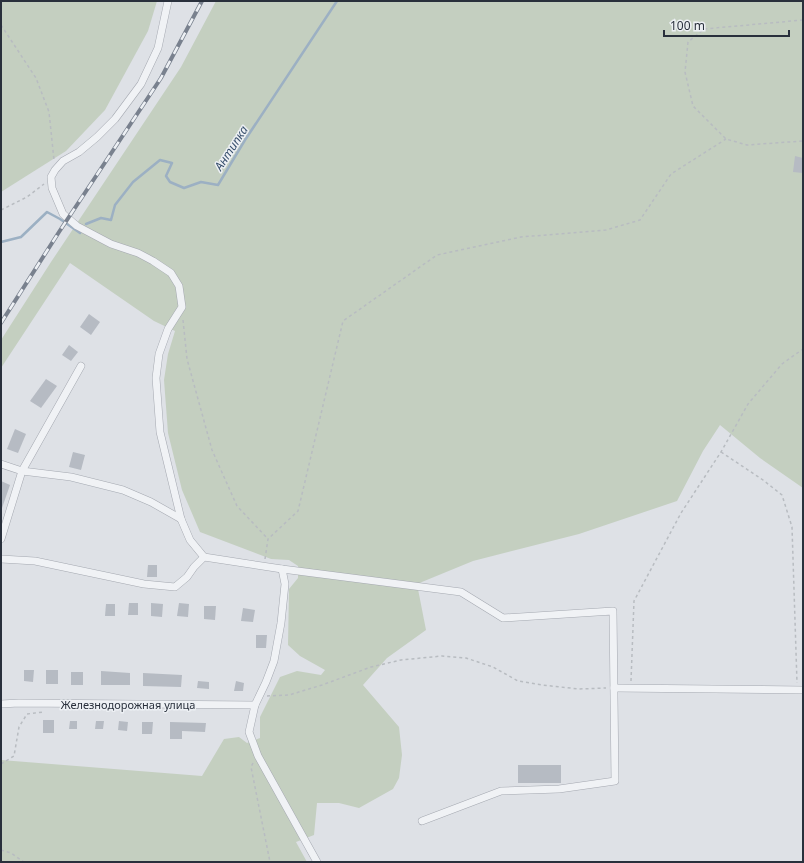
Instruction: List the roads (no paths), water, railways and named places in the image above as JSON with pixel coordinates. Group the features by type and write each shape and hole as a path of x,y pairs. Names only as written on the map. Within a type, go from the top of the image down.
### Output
{"street":[{"path":"168,1 158,48 141,84 115,119 97,137 79,152 63,161 55,170 52,177 52,188 63,214 77,226 111,244 138,253 171,273 179,286 182,306 168,329 159,354 156,378 160,432 181,519 190,540 204,557 282,569 461,592 503,618 613,611 615,781 559,789 501,792 422,820"},
{"path":"1,538 22,471 81,366"},
{"path":"1,464 22,471 71,477 123,490 151,502 181,519"},
{"path":"1,559 35,561 144,584 175,587 187,577 204,557"},
{"path":"282,569 286,584 274,661 255,705 248,732 258,756 317,862"},
{"path":"614,688 800,689"},
{"name":"Железнодорожная улица","path":"1,704 19,702 255,705"}],"waterway":[{"name":"Антипка","path":"86,224 101,218 111,220 115,205 133,182 160,160 172,163 166,176 170,182 184,188 201,182 218,185 245,140 337,1"},
{"name":"Антипка","path":"1,242 21,237 47,212 80,233"}],"railway":[{"path":"1,323 161,78 202,1"}]}
